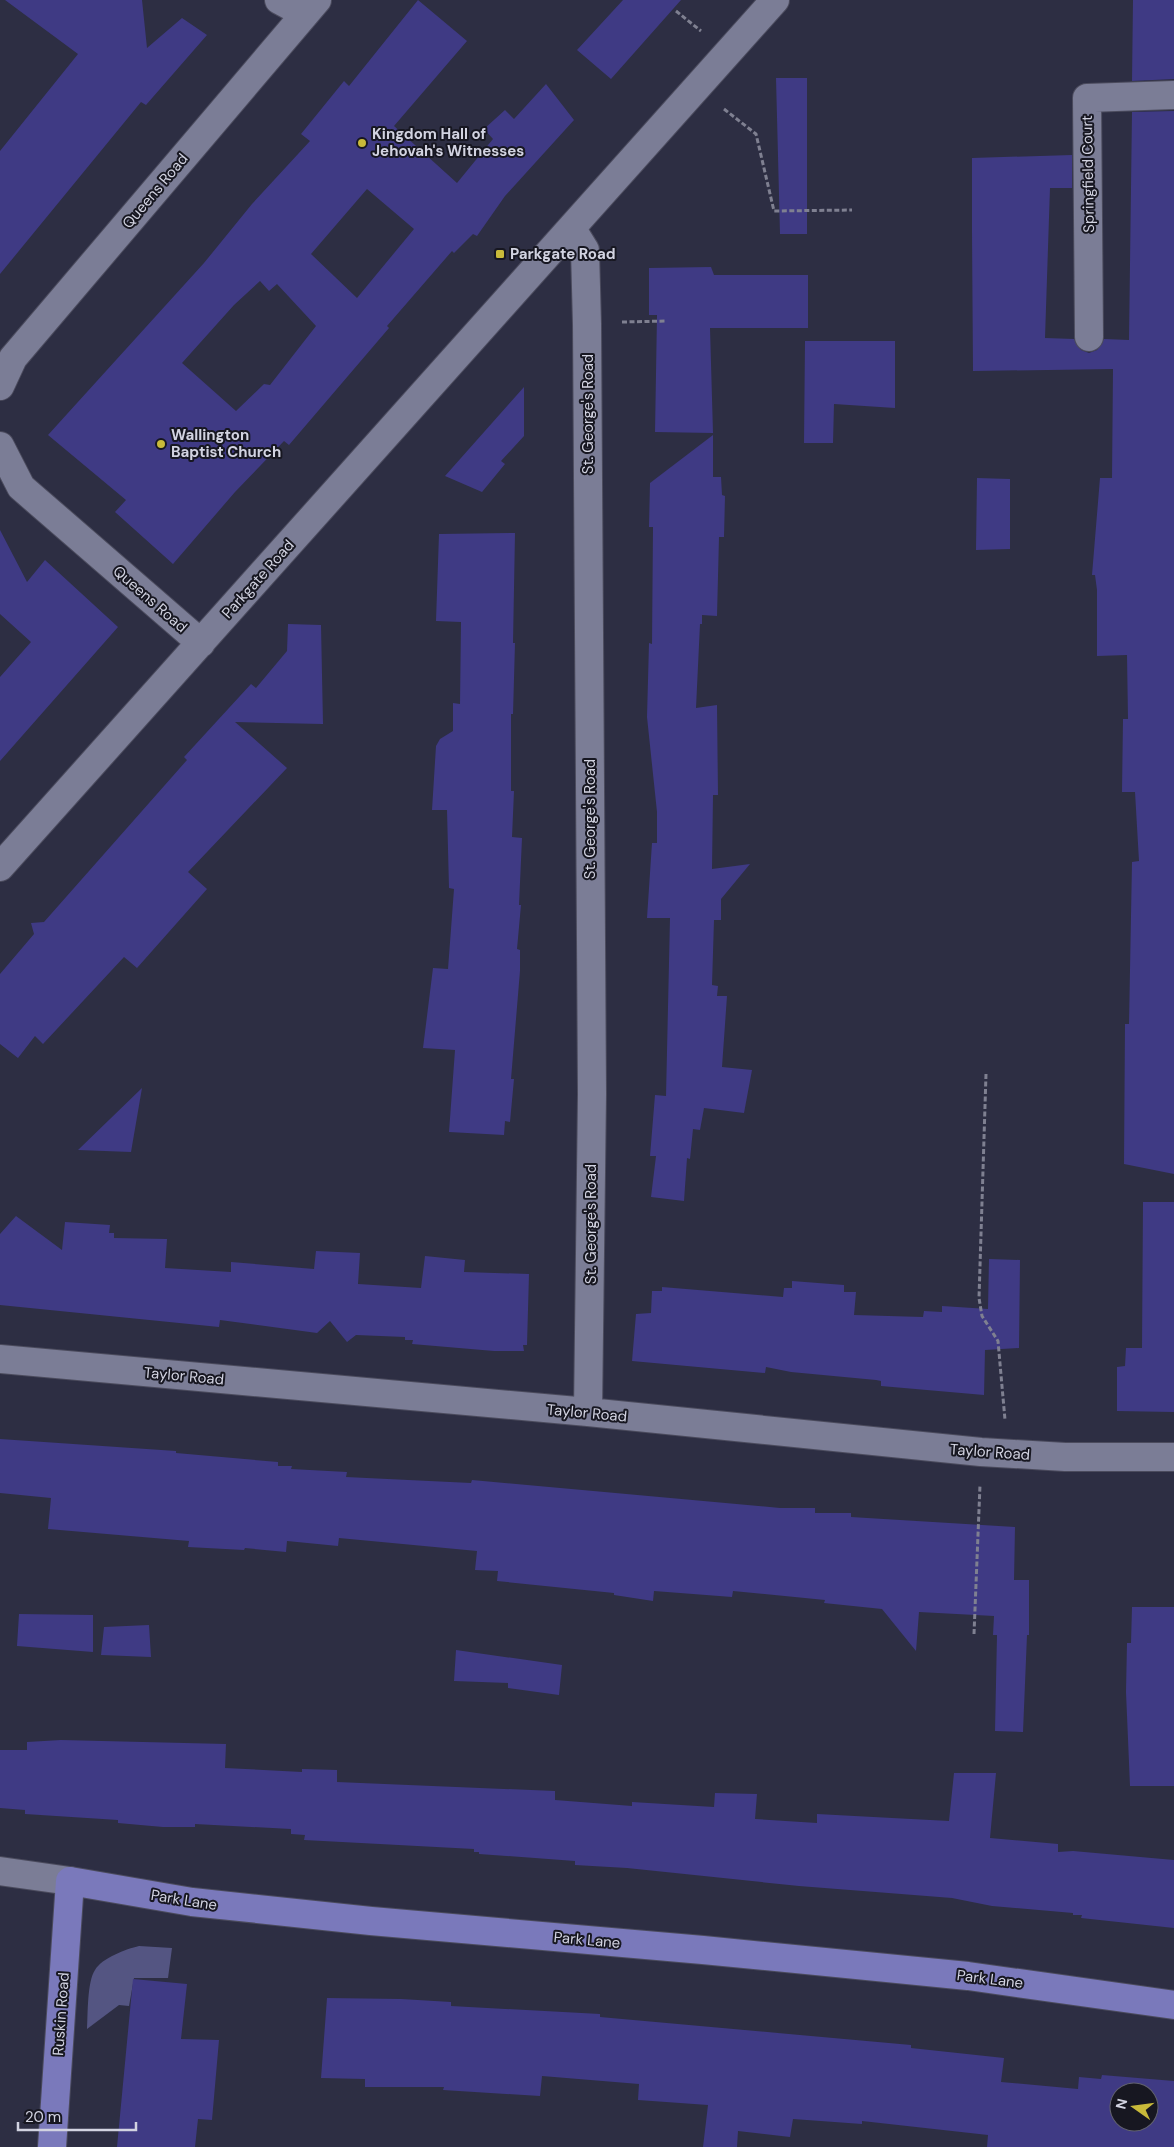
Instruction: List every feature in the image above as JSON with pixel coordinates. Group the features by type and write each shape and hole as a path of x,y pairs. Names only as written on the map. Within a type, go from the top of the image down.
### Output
{"main road":[{"name":"Park Lane","path":"70,1881 192,1902 371,1921 703,1950 968,1976 1174,2005"},
{"name":"Ruskin Road","path":"52,2147 70,1881"}],"street":[{"path":"279,0 311,7"},
{"name":"Parkgate Road","path":"0,867 449,362 572,229 775,0"},
{"name":"Queens Road","path":"0,386 6,352 311,7"},
{"name":"Springfield Court","path":"1089,337 1086,98 1174,95"},
{"name":"St. George's Road","path":"572,229 585,250 587,324 592,1094 588,1412"},
{"name":"Queens Road","path":"0,446 21,487 201,643"},
{"name":"Taylor Road","path":"0,1359 588,1412 981,1452 1065,1457 1174,1457"},
{"name":"Park Lane","path":"0,1871 70,1881"}],"path":[{"path":"697,89 756,134 774,211 852,210"},
{"path":"587,324 666,321"},
{"path":"986,1074 979,1298 982,1316 998,1341 1008,1453"},
{"path":"974,1634 981,1452"}],"shaded area":[{"path":"139,1946 172,1948 168,1978 134,1978 129,2006 119,2005 87,2029 89,1990 95,1970 109,1958"}],"building":[{"path":"5,0 142,0 147,48 182,18 207,35 146,105 141,102 0,274 0,151 78,54"},
{"path":"418,0 467,41 394,126 457,183 493,139 484,129 505,110 514,119 546,84 574,120 505,196 477,236 473,234 454,253 452,251 387,326 389,328 289,445 284,441 235,492 173,564 115,512 126,500 48,435 204,263 252,204 310,141 301,134 344,81 349,86","holes":["367,189 414,229 357,298 311,254","260,281 269,291 277,284 316,326 270,385 264,384 236,411 182,363 234,305"]},
{"path":"623,0 681,0 611,79 577,50"},
{"path":"1133,0 1174,0 1174,79 1132,81"},
{"path":"776,78 807,78 807,234 780,234"},
{"path":"1174,111 1174,1174 1124,1164 1125,1024 1129,1024 1132,862 1139,861 1135,792 1122,792 1123,719 1128,719 1127,655 1097,656 1097,590 1095,575 1092,575 1100,478 1112,478 1113,369 973,371 972,158 1072,155 1072,188 1050,188 1045,338 1074,339 1081,350 1089,353 1097,350 1104,339 1129,340 1132,112"},
{"path":"711,267 714,275 808,275 808,328 710,328 713,433 655,432 657,315 649,315 649,268"},
{"path":"805,341 895,341 895,408 834,404 833,443 804,443"},
{"path":"524,387 524,436 501,461 505,464 482,492 445,476"},
{"path":"713,435 713,477 721,477 722,495 725,496 724,537 719,537 717,616 702,615 702,624 700,624 696,708 717,705 718,795 713,795 712,869 750,864 721,899 721,920 714,920 712,985 718,986 717,996 727,996 722,1067 752,1070 744,1113 704,1108 700,1130 693,1129 690,1159 687,1158 684,1201 651,1197 656,1156 650,1156 655,1095 666,1096 670,918 647,918 652,843 657,843 657,812 647,717 649,643 652,644 653,527 649,527 650,483"},
{"path":"977,478 1010,479 1010,549 976,550"},
{"path":"0,530 27,582 45,560 118,627 0,761 0,677 31,642 0,614"},
{"path":"515,533 513,643 515,643 513,714 511,714 511,791 514,791 512,837 522,838 519,905 521,905 517,949 520,950 520,971 511,1079 514,1079 510,1122 505,1121 504,1135 449,1132 455,1050 423,1048 433,968 448,969 454,889 449,888 447,810 432,810 436,746 440,739 453,731 453,703 460,704 461,622 436,621 439,534"},
{"path":"288,624 321,625 323,724 235,722 287,768 188,872 207,889 137,968 124,957 43,1044 35,1036 18,1058 0,1044 0,974 34,934 31,923 44,922 187,760 184,757 251,684 256,688 287,651"},
{"path":"142,1088 131,1152 78,1150"},
{"path":"1143,1202 1174,1202 1174,1412 1117,1411 1117,1367 1125,1366 1126,1348 1142,1348"},
{"path":"16,1216 62,1250 65,1222 110,1225 109,1233 114,1233 114,1238 167,1239 165,1268 231,1272 231,1262 314,1269 316,1251 360,1253 358,1284 421,1288 425,1256 465,1260 464,1272 529,1274 527,1345 523,1345 524,1351 494,1351 412,1344 413,1340 405,1340 405,1337 356,1335 347,1342 330,1321 317,1333 220,1320 219,1327 0,1305 0,1234"},
{"path":"989,1259 1020,1260 1019,1348 985,1350 984,1395 881,1386 881,1381 876,1380 791,1372 766,1367 765,1373 632,1361 636,1314 651,1313 652,1291 662,1291 662,1287 783,1297 784,1288 792,1288 792,1281 844,1285 844,1292 856,1292 854,1315 923,1317 924,1311 942,1312 942,1306 988,1309"},
{"path":"0,1439 176,1451 176,1453 278,1462 278,1466 292,1466 291,1469 347,1472 346,1477 471,1483 472,1480 780,1508 815,1508 815,1513 851,1513 851,1517 1015,1527 1014,1580 1029,1580 1029,1635 1027,1635 1023,1732 995,1731 997,1635 993,1635 994,1616 919,1612 916,1651 882,1609 824,1603 825,1600 733,1591 732,1597 654,1591 653,1601 614,1595 614,1593 497,1581 498,1571 475,1570 477,1551 339,1538 338,1546 287,1541 286,1552 245,1548 244,1550 188,1547 189,1541 48,1529 51,1498 0,1493"},
{"path":"1132,1607 1174,1607 1174,1786 1130,1786 1126,1692 1127,1643 1131,1643"},
{"path":"19,1614 93,1615 93,1652 17,1646"},
{"path":"149,1625 151,1657 101,1655 104,1627"},
{"path":"456,1650 562,1665 559,1695 508,1688 508,1683 454,1681"},
{"path":"61,1740 226,1744 225,1768 302,1772 302,1769 337,1770 337,1782 555,1791 555,1800 632,1806 632,1802 714,1807 715,1793 757,1794 755,1819 817,1823 817,1814 949,1821 954,1773 996,1773 990,1838 1058,1844 1058,1852 1073,1851 1174,1860 1174,1928 1081,1918 1082,1915 1073,1915 1073,1913 992,1906 952,1898 799,1886 627,1868 575,1865 575,1861 479,1854 479,1852 474,1852 474,1849 304,1840 305,1835 291,1834 291,1829 195,1824 195,1827 163,1827 118,1823 118,1820 25,1814 25,1810 0,1808 0,1750 27,1750 27,1742"},
{"path":"133,1979 187,1984 181,2039 219,2040 212,2120 198,2119 195,2147 117,2147"},
{"path":"327,1998 451,2002 451,2006 600,2014 600,2017 911,2045 911,2048 1004,2058 1001,2082 1078,2089 1079,2077 1101,2079 1102,2075 1174,2081 1174,2147 987,2147 988,2135 862,2121 862,2124 793,2119 790,2137 738,2131 737,2147 703,2147 708,2105 638,2100 639,2084 542,2076 540,2096 443,2090 444,2087 365,2087 365,2079 321,2078"}],"place":[{"name":"Kingdom Hall of Jehovah's Witnesses","path":"362,143"},
{"name":"Parkgate Road","path":"500,254"},
{"name":"Wallington Baptist Church","path":"161,444"}]}
